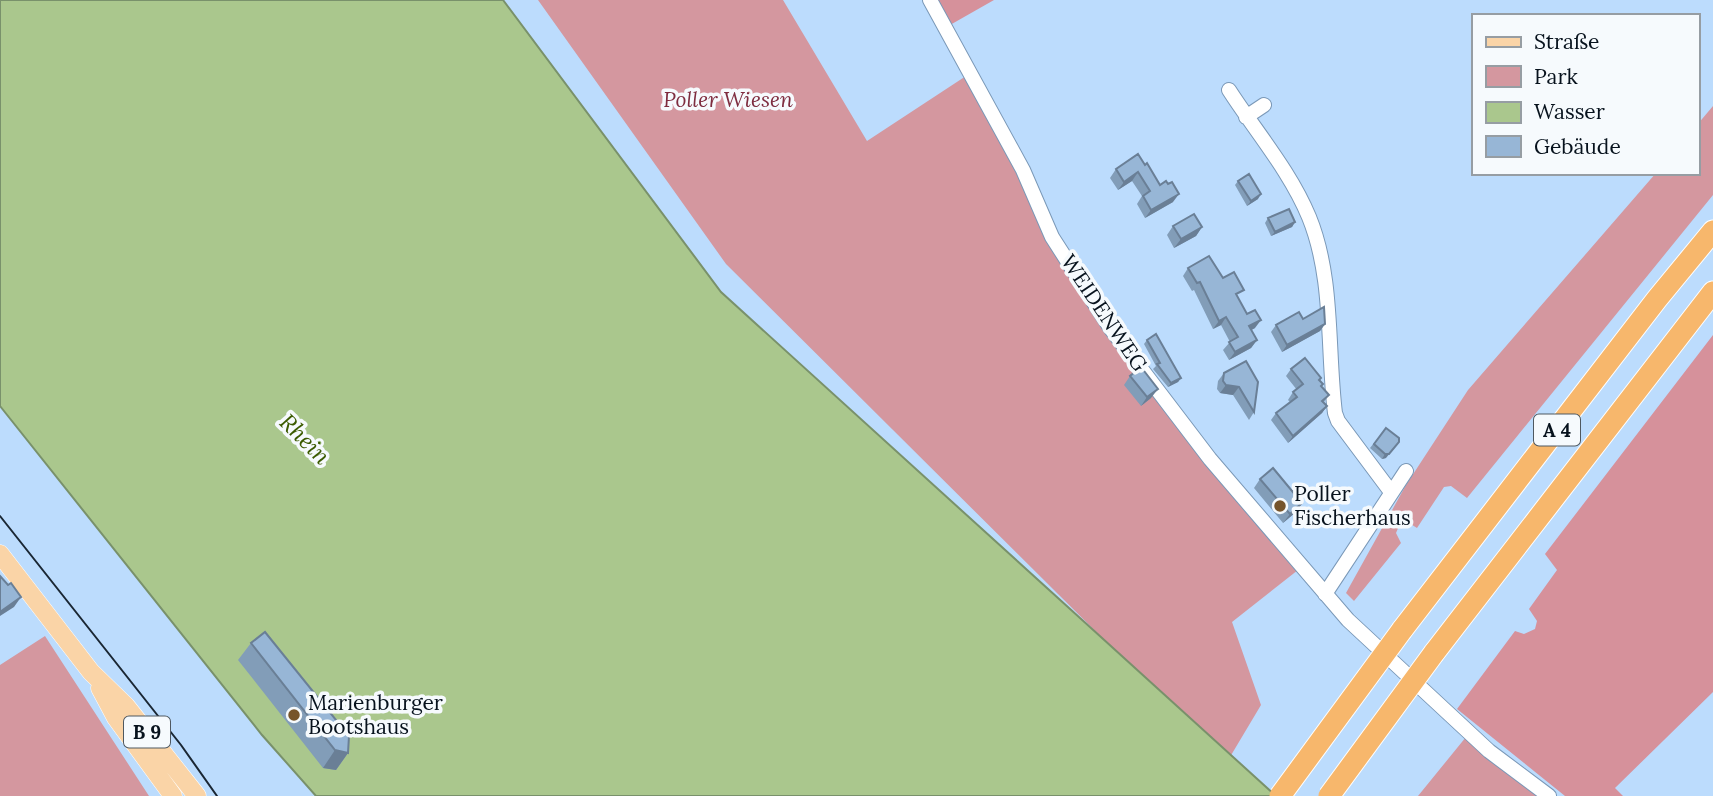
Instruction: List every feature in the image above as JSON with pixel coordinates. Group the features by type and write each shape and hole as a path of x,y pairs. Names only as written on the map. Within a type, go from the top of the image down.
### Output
{"highway":[{"name":"A 4","path":"1280,796 1402,630 1657,299 1713,231"},
{"name":"A 4","path":"1329,796 1434,653 1713,292"}],"main road":[{"name":"B 9","path":"0,554 91,672 126,706 197,796"},
{"name":"B 9","path":"91,672 116,718 173,796"}],"street":[{"name":"WEIDENWEG","path":"930,0 1023,170 1052,236 1084,289 1111,329 1210,459 1348,620 1489,751 1549,796"},
{"path":"1229,90 1293,185 1309,218 1323,272 1335,414 1391,492"},
{"path":"1246,117 1264,105"},
{"path":"1325,594 1406,471"}],"green space":[{"name":"Poller Wiesen","path":"538,0 783,0 867,141 966,76 1022,176 1053,248 1298,570 1232,622 1261,705 1227,762 726,264"},
{"path":"1713,106 1713,195 1467,498 1451,486 1444,487 1417,528 1409,523 1399,526 1396,533 1401,543 1354,601 1346,593 1406,485 1468,390 1654,175 1699,175 1699,123"},
{"path":"45,636 149,796 0,796 0,665"},
{"path":"1466,737 1542,796 1418,796"}],"shaded area":[{"path":"936,0 994,0 950,25"},
{"path":"1713,335 1713,692 1615,788 1623,796 1565,796 1457,709 1515,631 1524,634 1535,629 1537,621 1529,609 1557,570 1545,554"}],"water":[{"name":"Rhein","path":"0,0 503,0 721,292 1276,796 316,796 262,735 0,406"}],"building":[{"path":"1138,154 1145,165 1147,163 1160,185 1166,181 1168,184 1172,182 1179,194 1151,210 1143,196 1150,191 1138,172 1124,182 1116,169"},
{"path":"1249,174 1261,194 1251,201 1238,181"},
{"path":"1289,209 1295,222 1275,232 1268,218"},
{"path":"1194,214 1202,227 1181,239 1173,226"},
{"path":"1209,256 1223,278 1234,272 1244,290 1236,294 1247,314 1255,310 1261,320 1249,326 1257,340 1235,352 1229,342 1238,337 1226,317 1219,321 1200,282 1197,283 1188,268"},
{"path":"1324,307 1325,324 1287,345 1276,325 1299,312 1303,319"},
{"path":"1156,334 1181,378 1171,383 1157,364 1160,363 1147,340"},
{"path":"1305,358 1321,378 1321,386 1329,395 1322,401 1327,406 1293,436 1276,413 1297,397 1293,392 1303,384 1291,369"},
{"path":"1246,361 1258,382 1254,412 1239,387 1226,385 1223,381 1224,373"},
{"path":"1141,367 1158,389 1147,397 1130,376"},
{"path":"1386,428 1399,438 1399,442 1389,454 1385,454 1374,444"},
{"path":"1273,468 1302,503 1290,514 1260,479"},
{"path":"0,576 8,585 11,583 21,597 0,612"},
{"path":"265,632 349,736 348,753 335,750 251,643"}],"tram line":[{"path":"0,516 181,745 217,796"}],"place":[{"name":"Poller Fischerhaus","path":"1280,506"},
{"name":"Marienburger Bootshaus","path":"294,715"}]}
